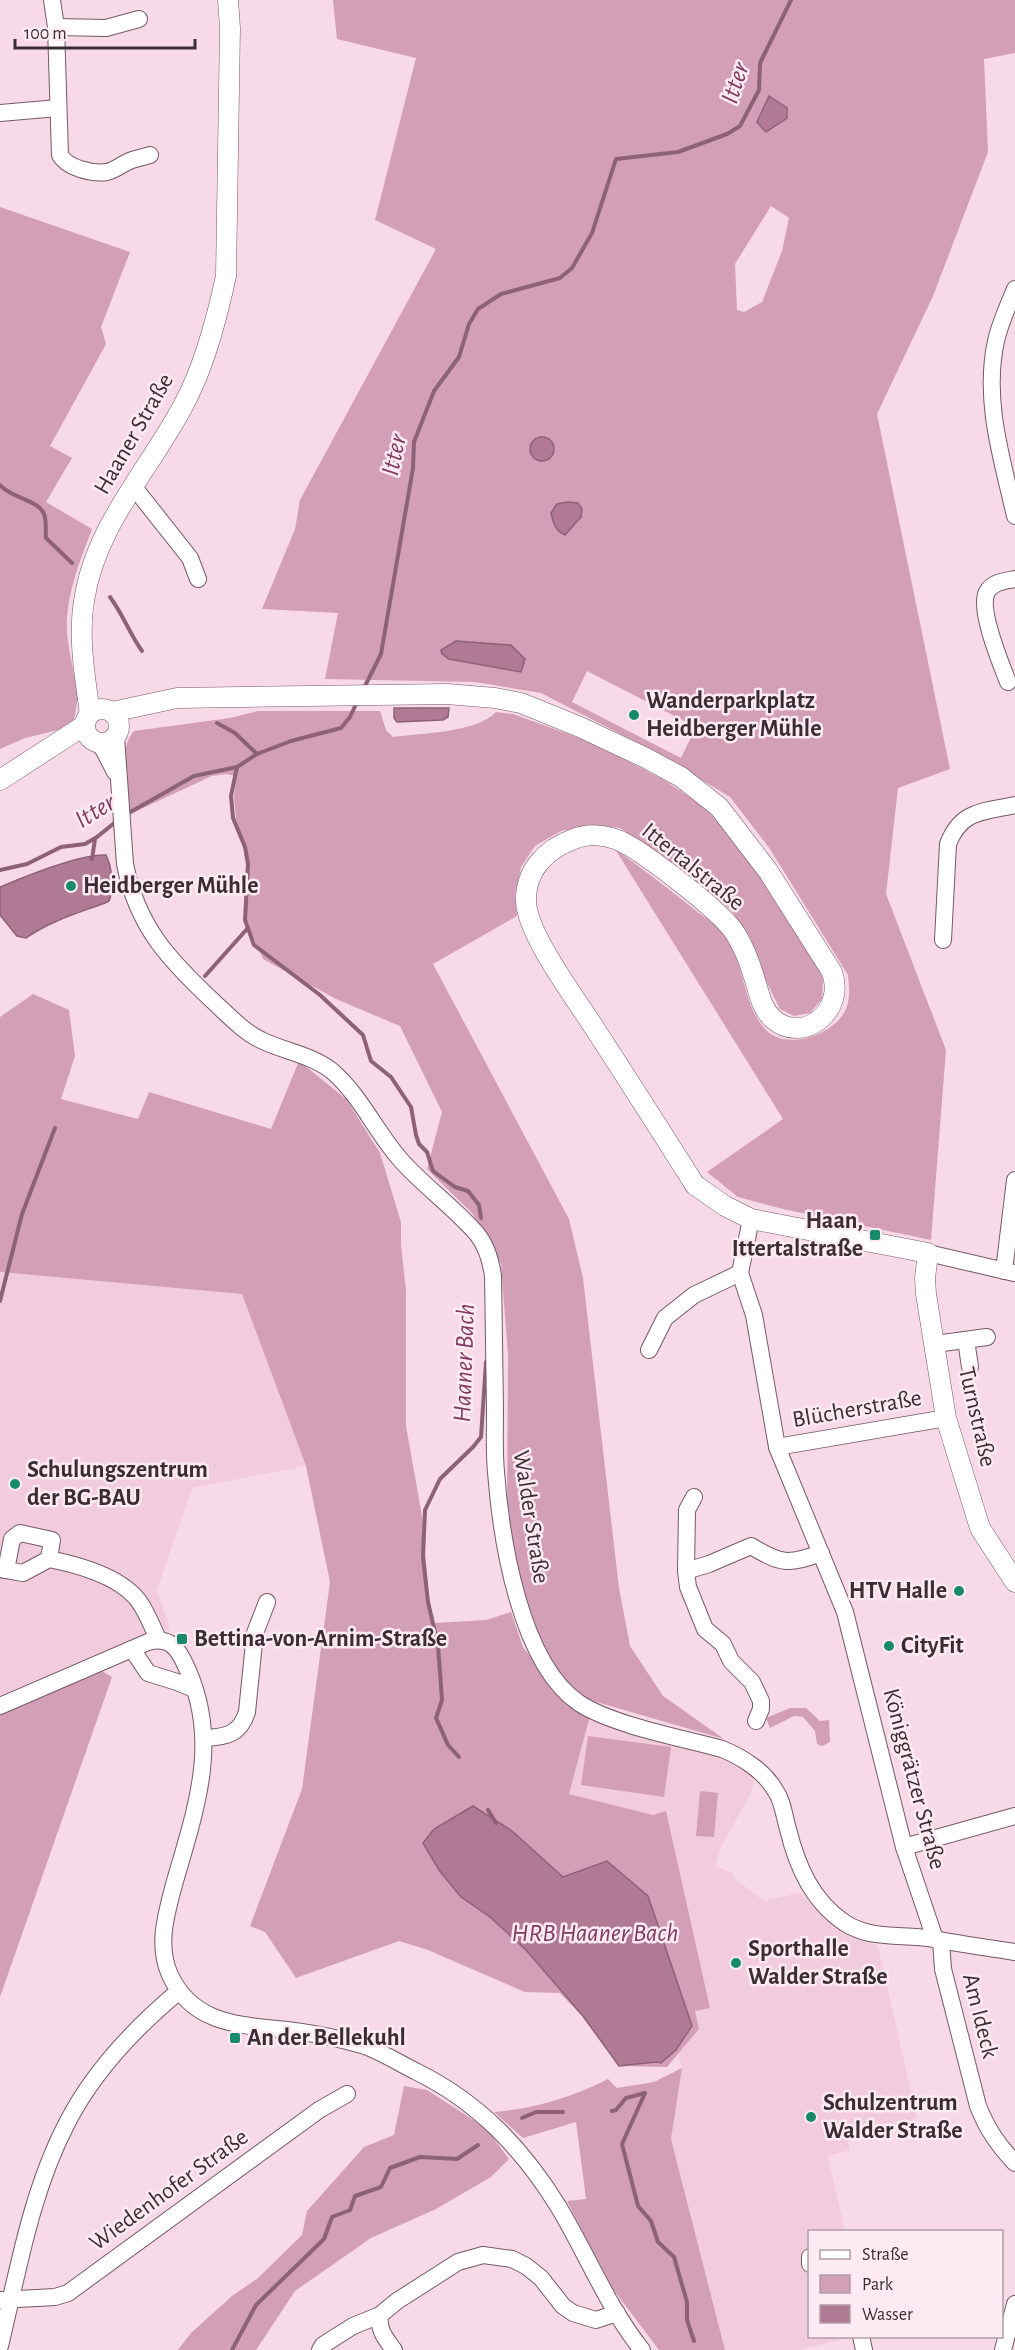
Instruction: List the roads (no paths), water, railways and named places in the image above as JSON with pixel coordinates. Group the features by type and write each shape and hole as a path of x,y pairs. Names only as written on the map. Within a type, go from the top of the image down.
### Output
{"main road":[{"name":"Haaner Straße","path":"103,726 81,639 84,601 98,550 108,528 185,404 198,373 226,276 230,28 228,0"},
{"name":"Ittertalstraße","path":"0,780 78,744 103,726 219,699 447,694 495,698 521,703 618,744 681,777 718,807 745,839 827,963 835,980 836,991 832,1005 825,1015 806,1026 796,1028 780,1024 772,1018 760,999 748,960 734,931 696,896 642,853 620,841 593,835 577,837 549,851 537,863 530,877 526,901 532,925 542,944 695,1185 725,1206 751,1219 928,1253"},
{"name":"Turnstraße","path":"928,1253 925,1278 946,1418 980,1528 1015,1581"}],"street":[{"path":"52,0 56,27 60,155 68,165 99,172 108,172 150,155"},
{"path":"56,27 106,28 139,19"},
{"path":"0,114 58,108"},
{"path":"1015,289 1001,322 996,343 992,401 995,429 1015,516"},
{"path":"133,486 190,558 198,579"},
{"path":"1008,682 993,645 984,601 987,591 994,584 1015,579"},
{"name":"Haaner Straße","path":"103,726 119,782 123,816"},
{"path":"943,940 948,844 954,830 963,819 976,813 1015,805"},
{"name":"Walder Straße","path":"123,816 129,882 158,945 171,961 238,1024 258,1039 316,1061 331,1071 350,1090 399,1158 478,1236 490,1260 493,1276 495,1471 504,1533 527,1630 543,1661 572,1698 596,1713 728,1752 766,1777 780,1799 794,1853 806,1880 828,1909 846,1924 874,1934 938,1940 1015,1952"},
{"path":"928,1253 1009,1272 1015,1180"},
{"name":"Königgrätzer Straße","path":"751,1219 740,1273 754,1315 777,1447 845,1612 856,1647 904,1847 938,1940"},
{"path":"649,1350 665,1318 694,1296 740,1273"},
{"path":"935,1344 987,1337"},
{"path":"966,1340 970,1367"},
{"name":"Blücherstraße","path":"777,1447 946,1418"},
{"path":"694,1497 687,1510 688,1587 705,1629 723,1644 731,1661 745,1673 756,1691 761,1701 761,1709 756,1721"},
{"path":"49,1559 52,1540 20,1533 12,1539 3,1569 23,1574 49,1559 76,1564 126,1587 141,1604 158,1640"},
{"path":"686,1571 751,1546 771,1558 796,1562 821,1553"},
{"path":"205,1738 232,1733 238,1730 244,1721 247,1712 255,1633 267,1602"},
{"path":"0,1706 132,1649 158,1640 169,1641 178,1651 189,1671 203,1714 205,1738 198,1802 169,1902 164,1930 164,1952 169,1974 179,1991 209,2016 230,2024 290,2030 363,2046 420,2073 459,2096 490,2120 524,2156 558,2207 601,2290 642,2350"},
{"path":"132,1649 148,1673 194,1689"},
{"path":"904,1847 1015,1816"},
{"name":"Am Ideck","path":"938,1940 978,2106 995,2141 1015,2163"},
{"path":"0,2346 6,2300 45,2172 67,2122 94,2079 113,2056 149,2018 179,1991"},
{"name":"Wiedenhofer Straße","path":"6,2300 55,2297 68,2293 319,2110 347,2094"},
{"path":"320,2350 323,2345 353,2326 380,2315 397,2301 458,2262 483,2255 512,2259 526,2266 541,2278 563,2306 573,2313 596,2320 617,2313"},
{"path":"1003,2350 1015,2304"},
{"path":"380,2315 381,2333 394,2350"}],"water":[{"path":"769,96 787,108 787,118 766,132 757,122"},
{"path":"542,437 547,438 553,444 553,454 547,460 542,461 537,460 531,454 530,449 531,444 537,438"},
{"path":"578,503 582,509 581,517 565,535 557,529 551,513 557,504"},
{"path":"456,641 511,645 525,659 521,672 449,659 442,654 441,650"},
{"path":"394,708 449,708 448,717 443,720 397,722 394,718"},
{"path":"106,855 112,878 109,901 54,922 26,938 17,936 0,915 0,887 67,862"},
{"name":"HRB Haaner Bach","path":"473,1806 512,1831 563,1877 607,1861 648,1896 692,2026 676,2050 661,2063 619,2066 583,2016 526,1950 490,1917 461,1897 439,1870 423,1843 434,1829"}],"waterway":[{"name":"Itter","path":"364,688 381,654 413,468 414,442 434,391 459,357 469,324 478,309 501,294 560,278 572,268 592,233 616,159 678,152 727,134 740,126 759,90 760,63 791,0"},
{"path":"0,485 41,509 45,519 46,538 72,563"},
{"path":"110,597 142,651"},
{"name":"Itter","path":"127,814 194,776 237,767 257,754 291,741 341,728 350,717 358,700"},
{"path":"217,723 235,733 257,754"},
{"name":"Haaner Bach","path":"237,767 231,796 233,818 245,847 248,864 245,920 254,945 320,995 363,1035 371,1061 391,1077 411,1107 419,1144 427,1152 433,1171 455,1187 468,1191 479,1205 481,1218"},
{"name":"Itter","path":"0,870 27,864 61,847 85,844 118,820"},
{"path":"92,859 95,839"},
{"path":"205,976 247,929"},
{"path":"0,1301 22,1214 55,1128"},
{"name":"Haaner Bach","path":"459,1757 448,1745 436,1718 442,1700 438,1645 428,1602 423,1557 425,1510 440,1479 481,1437 486,1362"},
{"name":"Haaner Bach","path":"488,1810 496,1823"},
{"name":"Haaner Bach","path":"645,2093 622,2144 638,2206 651,2221 658,2242 674,2257 687,2302 687,2320 694,2341"},
{"path":"612,2111 616,2110 626,2098 645,2093"},
{"path":"522,2118 536,2112 563,2112"},
{"path":"232,2350 256,2305 324,2239 332,2217 350,2210 355,2196 381,2187 390,2168 420,2157 457,2159 478,2145"}],"place":[{"name":"Wanderparkplatz Heidberger Mühle","path":"634,715"},
{"name":"Heidberger Mühle","path":"71,886"},
{"name":"Haan, Ittertalstraße","path":"875,1235"},
{"name":"Schulungszentrum der BG-BAU","path":"15,1484"},
{"name":"HTV Halle","path":"959,1591"},
{"name":"Bettina-von-Arnim-Straße","path":"182,1639"},
{"name":"CityFit","path":"889,1646"},
{"name":"Sporthalle Walder Straße","path":"736,1963"},
{"name":"An der Bellekuhl","path":"235,2038"},
{"name":"Schulzentrum Walder Straße","path":"811,2117"}]}
